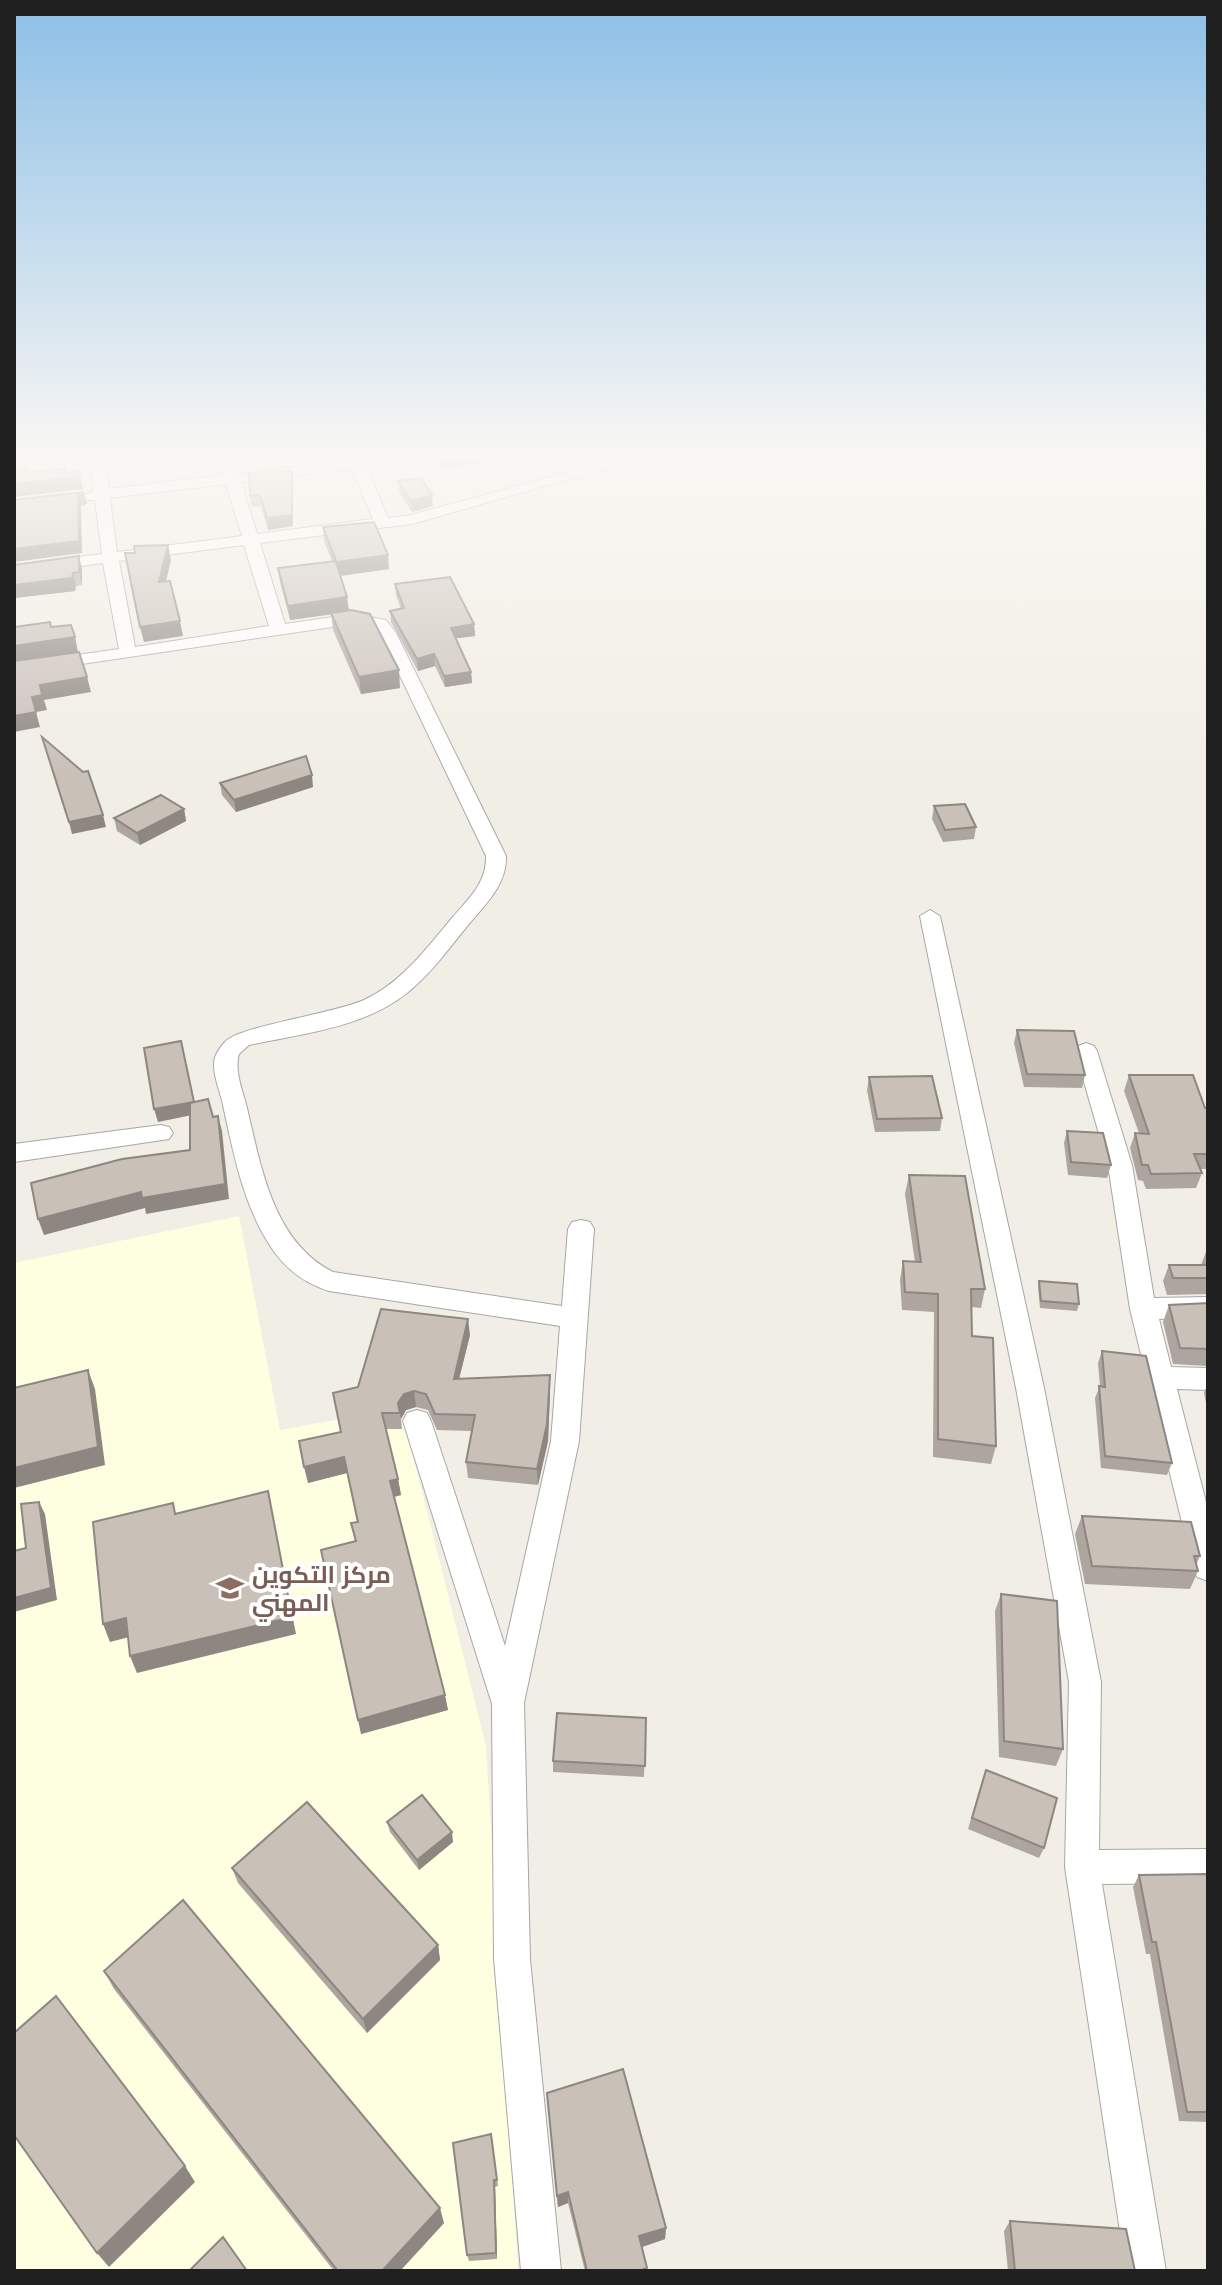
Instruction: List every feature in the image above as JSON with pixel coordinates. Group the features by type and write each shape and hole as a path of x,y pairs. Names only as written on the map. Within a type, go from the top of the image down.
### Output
{"street":[{"path":"14,570 76,562"},
{"path":"111,562 128,653"},
{"path":"258,562 278,630"},
{"path":"14,669 353,619 380,624 390,637 463,784 498,866 477,902 406,983 390,996 374,1005 340,1016 242,1039 232,1046 226,1064 243,1141 263,1205 277,1235 302,1267 329,1281 575,1318"},
{"path":"930,916 1030,1388 1085,1682 1082,1867 1146,2271"},
{"path":"1086,1051 1120,1165 1143,1309 1208,1568"},
{"path":"14,1153 161,1133"},
{"path":"541,2271 512,1959 508,1704 565,1441 581,1229"},
{"path":"1143,1309 1208,1307"},
{"path":"1159,1377 1208,1379"},
{"path":"417,1421 508,1704"},
{"path":"1082,1867 1208,1866"}],"shaded area":[{"name":"مركز التكوين المهني","path":"239,1216 280,1430 401,1408 486,1746 518,2271 14,2271 14,1263"}],"building":[{"path":"79,562 79,572 73,573 72,578 14,585 14,565"},
{"path":"127,562 164,562 159,582 170,581 180,621 140,627"},
{"path":"336,562 347,597 288,606 278,568 339,562"},
{"path":"450,577 474,624 451,628 471,672 444,676 434,654 417,659 390,611 404,608 395,584"},
{"path":"351,610 370,614 399,670 359,677 331,613"},
{"path":"50,622 51,627 71,625 75,637 14,646 14,627"},
{"path":"79,652 87,677 40,685 42,695 32,697 36,712 14,716 14,661"},
{"path":"42,737 83,772 88,771 103,815 69,822"},
{"path":"306,756 312,775 234,800 220,783"},
{"path":"161,795 184,809 137,833 114,818"},
{"path":"965,804 976,827 945,830 934,806"},
{"path":"1017,1030 1074,1031 1085,1075 1027,1074"},
{"path":"181,1041 194,1102 154,1109 144,1048"},
{"path":"1129,1075 1193,1075 1205,1108 1208,1108 1208,1154 1194,1154 1202,1173 1151,1174 1148,1165 1142,1165 1135,1133 1149,1134"},
{"path":"932,1076 942,1118 877,1119 869,1077"},
{"path":"208,1099 213,1117 218,1116 225,1184 142,1198 141,1192 38,1219 31,1183 122,1159 190,1150 190,1103"},
{"path":"1067,1131 1103,1133 1111,1165 1071,1162"},
{"path":"909,1175 965,1176 985,1289 971,1289 972,1336 993,1338 996,1446 938,1439 938,1294 905,1292 903,1261 921,1262"},
{"path":"1169,1265 1208,1265 1208,1278 1173,1278"},
{"path":"1039,1281 1077,1284 1079,1304 1041,1301"},
{"path":"1208,1303 1208,1349 1180,1348 1169,1305"},
{"path":"381,1309 468,1319 454,1379 550,1375 547,1424 537,1469 466,1462 475,1415 435,1414 426,1394 414,1391 404,1394 398,1403 400,1413 382,1413 398,1479 390,1481 445,1695 358,1720 321,1550 356,1541 351,1523 358,1522 344,1457 304,1467 299,1441 341,1432 333,1393 358,1387"},
{"path":"1102,1351 1146,1356 1172,1463 1105,1456 1099,1386 1105,1387"},
{"path":"88,1370 98,1447 14,1468 14,1388"},
{"path":"268,1491 292,1617 130,1656 126,1618 103,1624 93,1522 173,1503 175,1514"},
{"path":"39,1502 51,1588 14,1598 14,1551 26,1548 21,1504"},
{"path":"1082,1516 1191,1522 1200,1556 1194,1556 1198,1571 1092,1566"},
{"path":"1001,1594 1057,1601 1063,1749 1004,1741"},
{"path":"557,1713 646,1718 645,1766 553,1761"},
{"path":"986,1770 1057,1798 1044,1848 972,1818"},
{"path":"422,1795 452,1832 417,1860 387,1822"},
{"path":"307,1802 438,1945 363,2019 232,1868"},
{"path":"1208,1874 1208,2112 1187,2112 1156,1942 1152,1942 1139,1875"},
{"path":"183,1900 440,2208 382,2271 338,2271 104,1971"},
{"path":"56,1996 185,2166 97,2253 14,2135 14,2033"},
{"path":"623,2069 666,2228 639,2236 647,2268 639,2271 587,2271 568,2192 557,2196 547,2093"},
{"path":"491,2134 497,2180 494,2180 496,2253 467,2255 453,2143"},
{"path":"1010,2221 1126,2229 1135,2271 1015,2271"},
{"path":"223,2237 247,2271 189,2271"}],"place":[{"name":"مركز التكوين المهني","path":"230,1588"}]}
